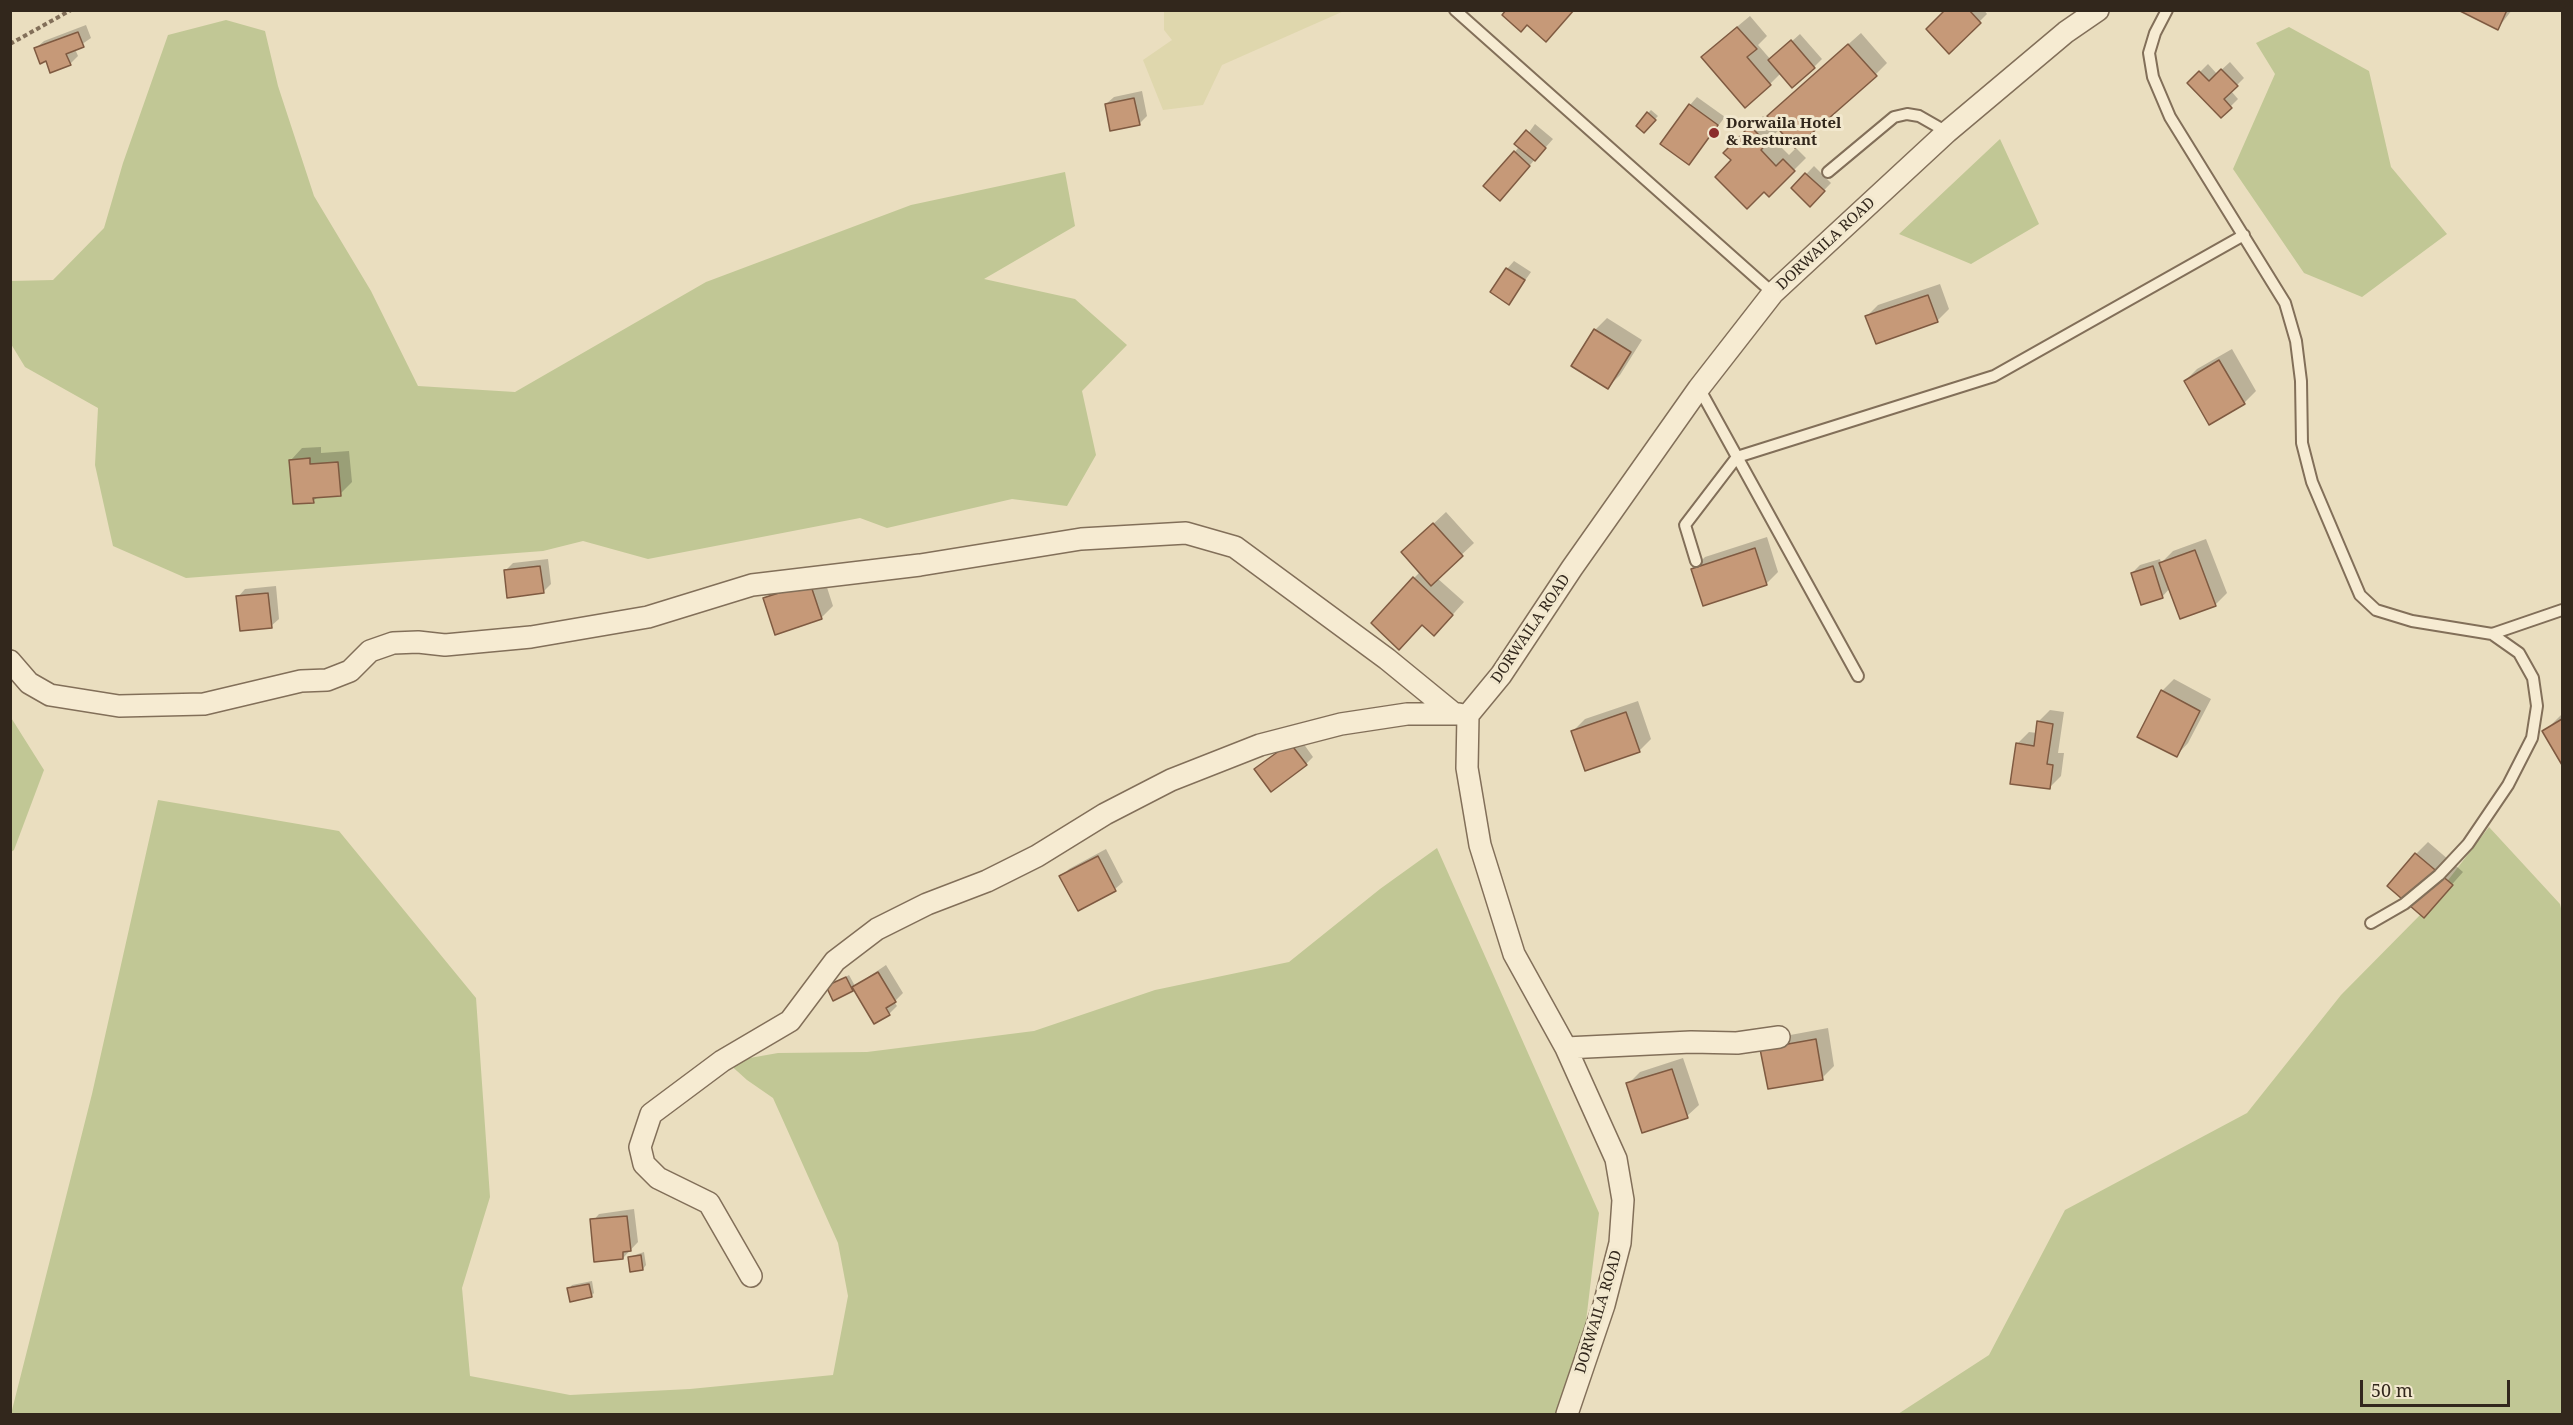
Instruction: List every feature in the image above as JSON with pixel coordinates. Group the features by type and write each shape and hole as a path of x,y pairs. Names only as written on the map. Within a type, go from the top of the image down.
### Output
{"street":[{"name":"DORWAILA ROAD","path":"1567,1414 1620,1243 1623,1200 1616,1159 1566,1048 1514,954 1480,845 1467,768 1461,714 1501,675 1572,568 1699,388 1773,293 1947,132 2066,32 2098,10"},
{"path":"10,661 29,683 50,695 119,706 204,704 301,681 327,680 350,671 370,651 393,643 418,642 445,645 531,637 648,617 752,585 920,565 1081,539 1186,533 1235,547 1461,714"},
{"path":"751,1276 709,1203 658,1178 644,1164 640,1147 642,1139 651,1114 722,1061 790,1021 835,961 877,929 927,904 987,881 1037,856 1105,814 1171,780 1260,745 1341,724 1407,714 1461,714"},
{"path":"1566,1048 1690,1042 1737,1043 1779,1037"}],"lane":[{"path":"1455,10 1773,293"},
{"path":"2167,10 2155,33 2149,53 2153,77 2170,117 2285,303 2296,341 2301,381 2302,443 2316,492 2360,595 2376,610 2412,621 2492,634 2519,653 2533,678 2537,706 2532,738 2508,785 2468,844 2439,875 2404,904 2372,923"},
{"path":"1828,172 1894,117 1907,114 1919,116 1947,132"},
{"path":"1696,561 1685,525 1737,457 1994,376 2244,236"},
{"path":"1699,388 1858,676"},
{"path":"2492,634 2562,610"}],"path":[{"path":"10,44 71,10"}],"shaded area":[{"path":"1164,10 1344,11 1222,65 1203,105 1163,110 1143,60 1172,40 1164,30"}],"green space":[{"path":"226,20 265,31 278,86 314,196 371,291 418,386 515,392 706,282 911,205 1065,172 1075,226 984,279 1075,299 1127,345 1082,391 1096,455 1067,506 1012,499 887,528 860,518 648,559 583,541 543,551 186,578 113,546 95,465 98,408 25,367 11,344 11,281 53,280 104,228 123,163 168,35"},
{"path":"2289,27 2369,71 2391,167 2447,234 2362,297 2304,273 2233,169 2275,74 2256,43"},
{"path":"2000,139 2039,224 1971,264 1899,234"},
{"path":"10,716 44,770 14,850 11,852"},
{"path":"158,800 339,831 476,998 490,1197 462,1288 470,1376 570,1395 690,1389 833,1375 848,1296 838,1243 773,1098 747,1080 727,1062 778,1053 867,1052 1034,1031 1155,990 1289,962 1380,889 1437,848 1599,1213 1577,1396 1563,1414 11,1414 92,1094"},
{"path":"2489,827 2560,904 2562,913 2562,1414 1898,1414 1989,1355 2065,1210 2247,1113 2341,995 2425,910"}],"building":[{"path":"1506,10 1574,10 1546,42 1527,25 1521,32 1502,15"},
{"path":"1945,10 1969,10 1981,23 1949,54 1926,29"},
{"path":"2458,10 2507,10 2498,30"},
{"path":"1737,27 1757,49 1747,57 1771,85 1745,108 1701,57"},
{"path":"78,32 84,47 66,54 71,65 50,73 46,61 40,64 34,48"},
{"path":"1791,40 1815,68 1792,88 1768,60"},
{"path":"1848,44 1877,76 1795,148 1767,116"},
{"path":"2221,69 2238,86 2224,99 2232,108 2221,118 2187,83 2199,71 2209,81"},
{"path":"1134,98 1140,125 1110,131 1105,104"},
{"path":"1689,104 1718,125 1689,165 1660,144"},
{"path":"1647,112 1656,120 1644,133 1636,126"},
{"path":"1750,126 1767,143 1761,150 1776,166 1783,159 1795,171 1769,197 1764,192 1747,209 1715,177 1731,160 1723,153"},
{"path":"1526,130 1546,148 1535,161 1514,144"},
{"path":"1514,151 1530,166 1500,201 1483,186"},
{"path":"1805,173 1825,191 1810,207 1791,188"},
{"path":"1506,268 1525,280 1509,305 1490,292"},
{"path":"1928,295 1938,322 1876,344 1865,316"},
{"path":"1594,329 1631,352 1608,389 1571,366"},
{"path":"2219,360 2245,404 2209,425 2184,381"},
{"path":"310,458 310,464 338,462 341,496 313,498 314,503 293,504 289,460"},
{"path":"1433,523 1463,556 1431,586 1401,552"},
{"path":"1755,548 1767,585 1703,606 1691,569"},
{"path":"2195,550 2216,606 2180,619 2159,563"},
{"path":"540,566 544,593 507,598 504,570"},
{"path":"2153,566 2163,598 2141,605 2131,573"},
{"path":"1413,577 1453,615 1434,636 1422,625 1399,650 1371,623"},
{"path":"810,583 822,619 775,635 763,598"},
{"path":"268,593 272,628 240,631 236,596"},
{"path":"2161,690 2200,711 2177,757 2137,737"},
{"path":"1626,712 1640,752 1585,771 1571,731"},
{"path":"2562,719 2562,765 2542,731"},
{"path":"2037,721 2053,724 2047,764 2053,765 2050,789 2010,784 2016,743 2034,746"},
{"path":"1290,743 1307,765 1271,792 1254,769"},
{"path":"2415,853 2453,885 2424,918 2387,886"},
{"path":"1098,856 1116,891 1078,911 1059,876"},
{"path":"878,972 896,1002 886,1008 890,1015 874,1024 852,987"},
{"path":"846,977 853,991 833,1001 826,986"},
{"path":"1816,1039 1823,1080 1768,1089 1760,1049"},
{"path":"1672,1069 1688,1118 1642,1133 1626,1083"},
{"path":"627,1216 631,1251 623,1252 623,1259 594,1262 590,1219"},
{"path":"641,1255 643,1270 630,1272 628,1257"},
{"path":"589,1284 592,1297 570,1302 567,1288"}],"place":[{"name":"Dorwaila Hotel & Resturant","path":"1714,133"}]}
